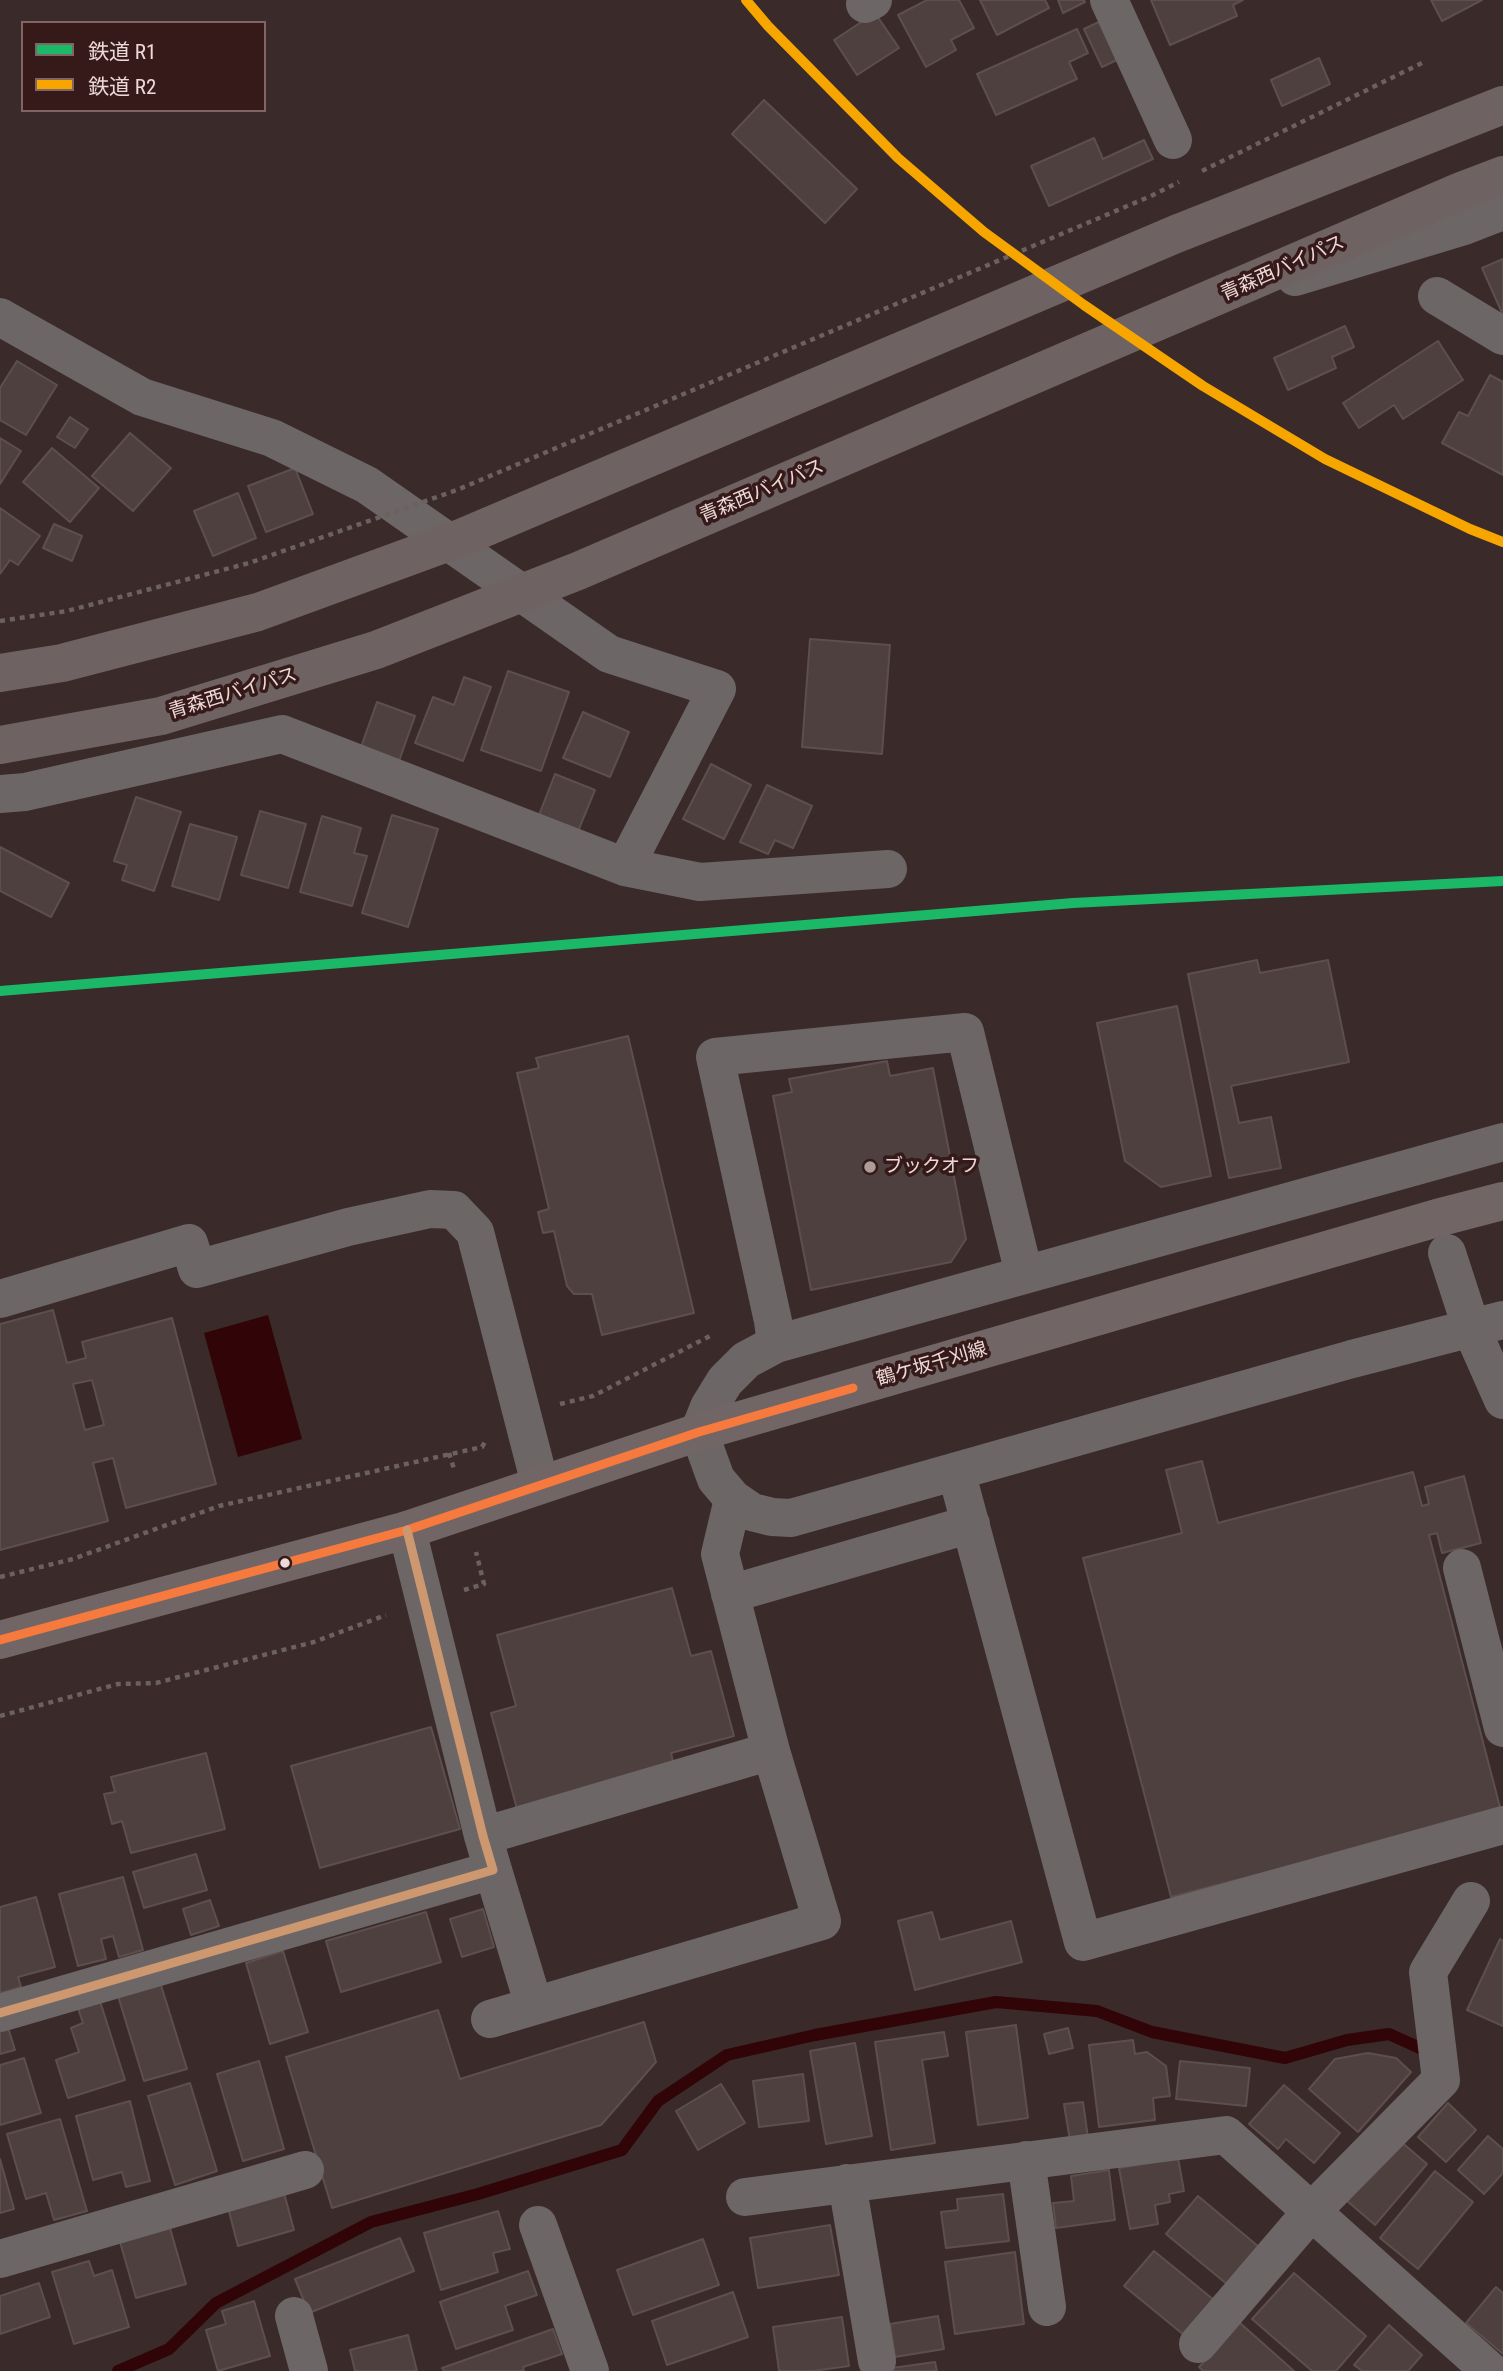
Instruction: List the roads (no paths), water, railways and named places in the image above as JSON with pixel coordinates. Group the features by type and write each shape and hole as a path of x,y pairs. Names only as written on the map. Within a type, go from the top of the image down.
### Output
{"highway":[{"path":"0,673 62,663 258,612 463,537 1176,234 1503,105"},
{"name":"青森西バイパス","path":"0,745 161,716 376,650 578,571 1503,175"}],"main road":[{"name":"鶴ケ坂千刈線","path":"0,1640 407,1530 699,1432 1442,1236 1503,1201"}],"street":[{"path":"1109,0 1173,140"},
{"path":"1194,308 1464,226 1503,211"},
{"path":"1437,296 1503,336"},
{"path":"0,317 142,397 272,438 367,485 609,654 717,689 625,867"},
{"path":"0,794 26,792 282,734 625,867 700,882 888,869"},
{"path":"774,1332 715,1057 965,1032 1024,1274"},
{"path":"1503,1142 1024,1274 774,1332 725,1381 709,1407 699,1432 716,1479 733,1499 752,1512 791,1518 1352,1359 1503,1320"},
{"path":"0,1299 189,1243 197,1269 348,1227 430,1209 454,1210 475,1231 540,1484"},
{"path":"1442,1236 1472,1330 1503,1400"},
{"path":"956,1471 1083,1942 1503,1825"},
{"path":"490,2019 822,1921 771,1751 720,1554 733,1499"},
{"path":"730,1594 971,1524"},
{"path":"407,1530 488,1853 534,2006"},
{"path":"1462,1568 1503,1728"},
{"path":"0,2013 488,1853 771,1751"},
{"path":"1198,2344 1311,2211 1441,2080 1428,1972 1471,1901"},
{"path":"745,2197 1226,2135 1490,2371"},
{"path":"1026,2160 1047,2307"},
{"path":"0,2259 305,2170"},
{"path":"847,2183 877,2361"},
{"path":"538,2225 590,2371"},
{"path":"293,2316 309,2371"}],"waterway":[{"path":"118,2371 169,2349 216,2303 371,2222 478,2194 622,2150 658,2101 727,2055 815,2035 996,2002 1097,2011 1152,2032 1285,2058 1347,2040 1389,2034 1420,2048"}],"railway":[{"path":"746,0 768,26 898,158 984,232 1084,305 1203,386 1325,459 1470,529 1503,542"}],"rail line":[{"name":"R2","path":"746,0 768,26 898,158 984,232 1084,305 1203,386 1325,459 1470,529 1503,542"},
{"name":"R1","path":"0,991 1073,903 1503,881"}],"place":[{"name":"ブックオフ","path":"870,1167"}]}
